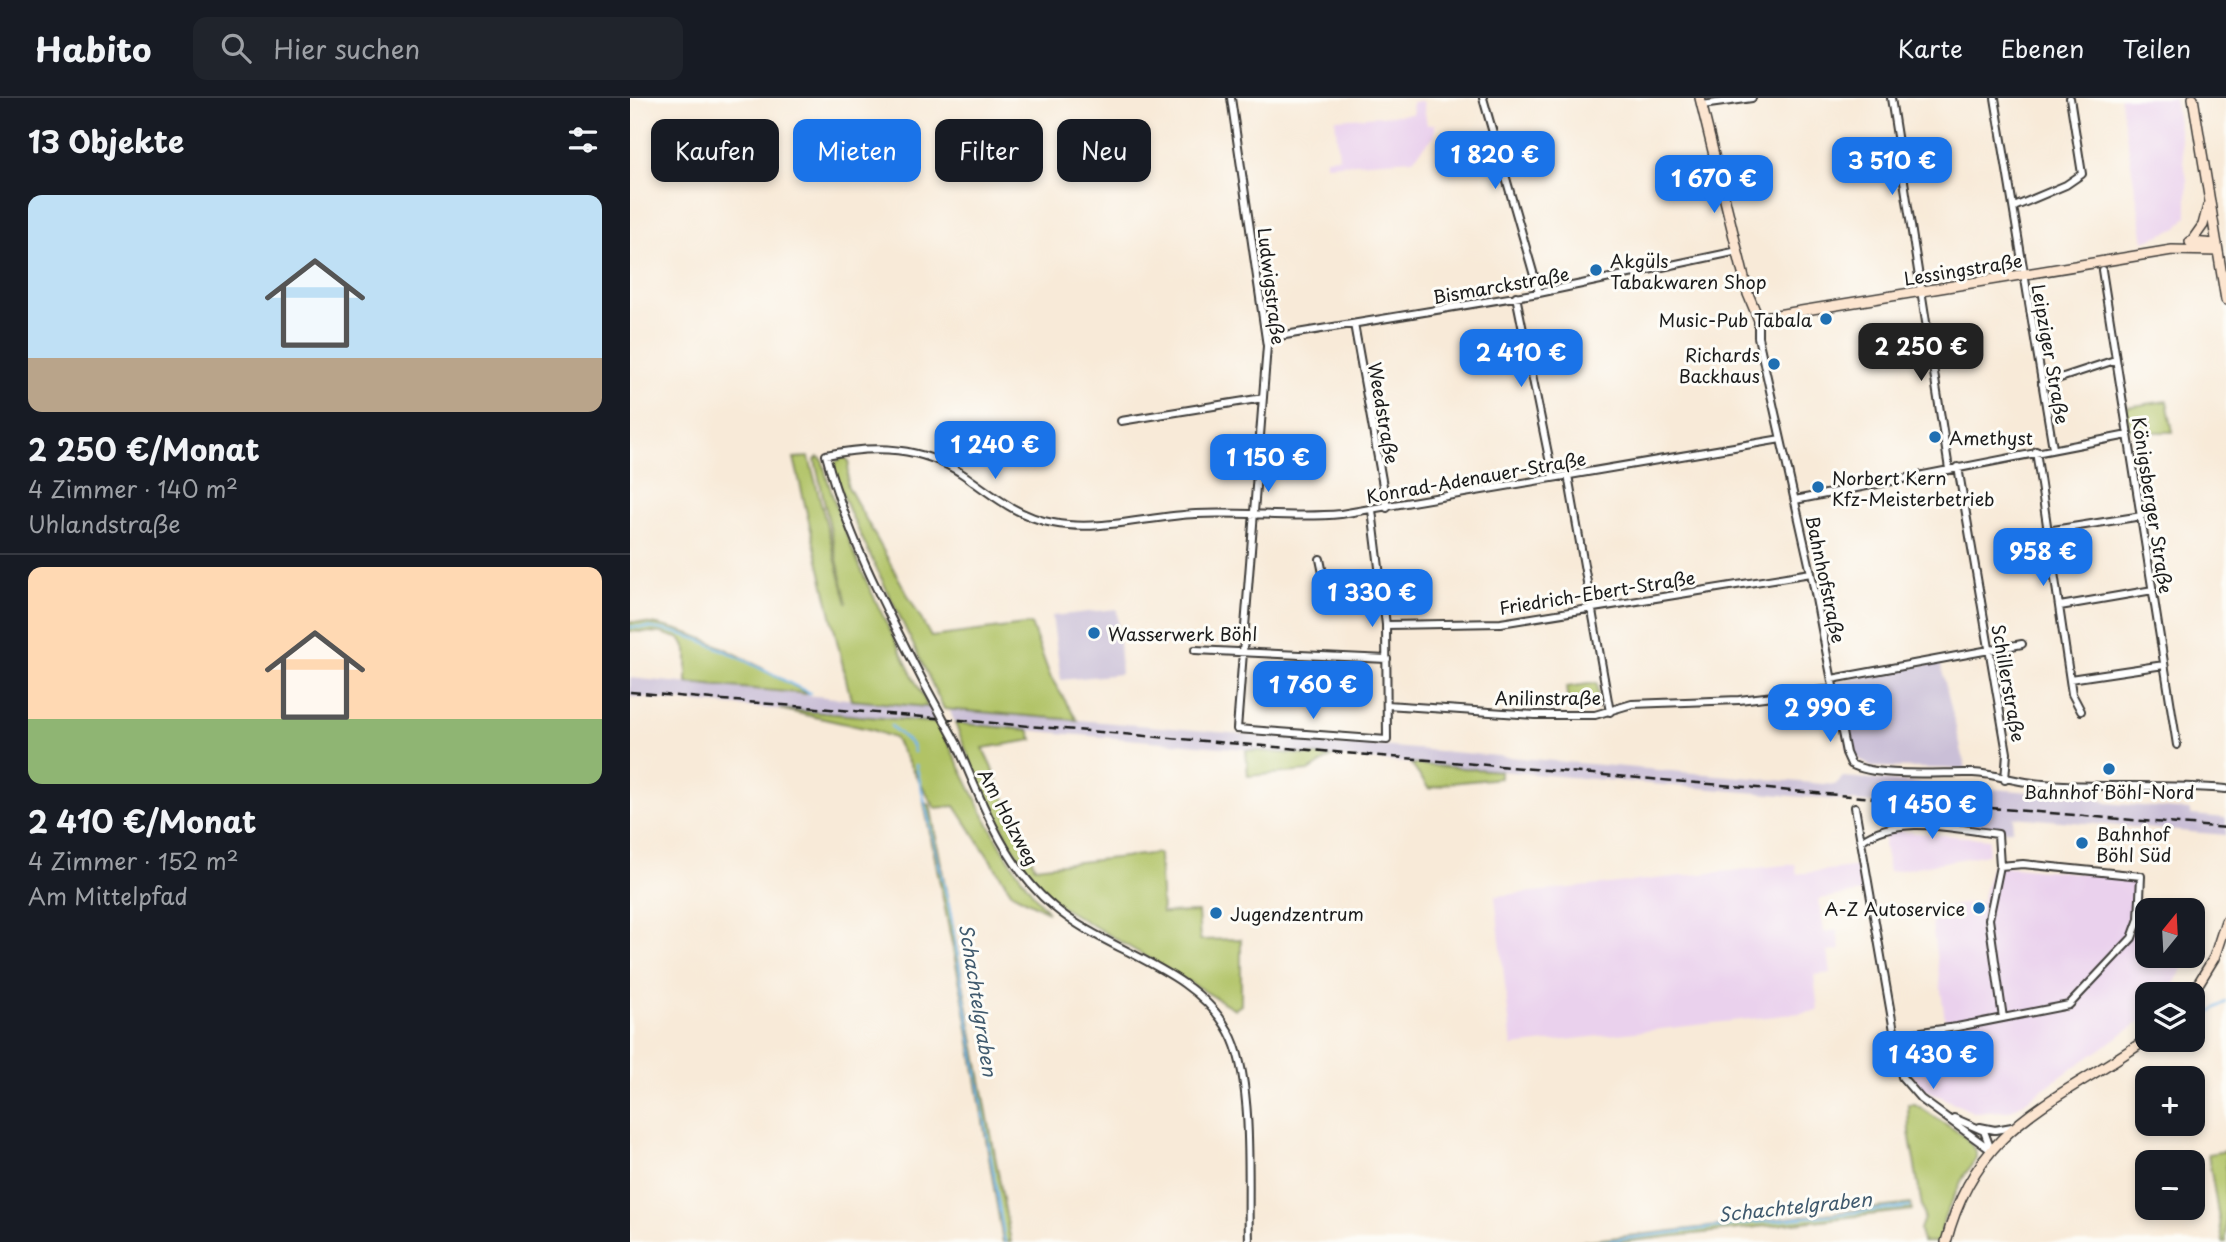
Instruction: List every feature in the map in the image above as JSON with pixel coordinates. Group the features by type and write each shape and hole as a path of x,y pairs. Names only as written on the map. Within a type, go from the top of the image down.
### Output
{"street":[{"name":"Ludwigstraße","path":"1231,98 1267,338 1237,729 1387,740 1387,705"},
{"path":"1483,98 1539,293"},
{"path":"1752,98 1701,102 1748,294 1758,318"},
{"path":"1891,98 1949,468"},
{"name":"Leipziger Straße","path":"1995,98 2053,448"},
{"path":"2014,207 2066,186 2082,174 2070,98"},
{"path":"2193,98 2226,300"},
{"path":"2190,242 2203,225 2210,201"},
{"name":"Lessingstraße","path":"2172,250 2190,242 2217,247"},
{"name":"Lessingstraße","path":"1758,318 2172,250 2217,247"},
{"name":"Bismarckstraße","path":"1267,338 1539,293 1738,251"},
{"name":"Königsberger Straße","path":"2102,270 2177,745"},
{"path":"1516,296 1553,478"},
{"name":"Bahnhofstraße","path":"1758,318 1758,337 1796,500 1847,759 1855,766 1932,774 1971,773 2062,785 2172,784 2226,789"},
{"name":"Weedstraße","path":"1354,324 1387,508"},
{"path":"2042,384 2115,359"},
{"path":"1121,421 1263,398"},
{"path":"1796,500 2129,435"},
{"name":"Konrad-Adenauer-Straße","path":"826,455 879,448 920,454 947,465 1009,507 1050,523 1094,525 1173,516 1309,517 1373,510 1782,439"},
{"path":"2036,452 2070,679 2074,702 2081,711"},
{"name":"Am Holzweg","path":"826,455 834,487 862,555 999,834 1030,884 1070,920 1196,993 1229,1032 1245,1079 1249,1242"},
{"name":"Schillerstraße","path":"1958,467 2007,753 2005,779"},
{"path":"1568,475 1589,608 1610,712"},
{"path":"1373,510 1386,625 1387,705"},
{"path":"2047,531 2142,516"},
{"path":"1320,559 1325,583 1382,577"},
{"name":"Friedrich-Ebert-Straße","path":"1386,625 1501,623 1811,573"},
{"path":"2060,606 2153,590"},
{"path":"1832,680 2022,644"},
{"path":"1195,650 1387,659"},
{"path":"2070,679 2164,664"},
{"name":"Anilinstraße","path":"1387,705 1535,715 1595,715 1632,704 1739,700 1833,689"},
{"path":"1855,807 1898,1068 1906,1084 1931,1107 1946,1115 1978,1127 1995,1130 2012,1127"},
{"path":"1861,841 1878,831 1902,826 1998,834 2000,866 1989,919 2003,1018"},
{"path":"1893,1036 2055,1009 2077,998 2132,937 2139,919 2141,876 2023,864 2000,866"},
{"path":"2199,982 2214,957 2226,921"},
{"path":"1946,1242 1963,1195 1991,1150 2012,1127 2049,1099 2135,1046"},
{"path":"1946,1115 1991,1150"},
{"path":"1978,1127 1988,1137 1991,1150"}],"shaded area":[{"path":"2120,98 2174,98 2187,181 2187,216 2178,228 2144,241"},
{"path":"1423,101 1427,125 1435,124 1435,135 1413,159 1326,165 1326,158 1339,157 1335,119 1413,114 1412,102"},
{"path":"1117,609 1121,674 1061,680 1052,616"},
{"path":"1940,662 1966,769 1871,767 1848,751 1835,682"},
{"path":"630,678 928,707 938,723 630,697"},
{"path":"949,709 1835,785 1843,777 2094,797 2107,803 2189,810 2192,815 2226,818 2226,835 2014,817 2012,830 1986,831 1923,821 1909,814 1909,806 955,723"},
{"path":"1885,830 1989,839 1988,854 1889,872 1884,845"},
{"path":"1795,864 1797,874 1859,866 1863,892 1819,899 1824,932 1837,930 1840,950 1828,952 1831,973 1814,975 1818,1011 1512,1046 1495,896"},
{"path":"1992,865 2137,878 2135,968 2183,968 2175,982 2135,982 2135,1025 2018,1106 2009,1111 1973,1112 1922,1088 1903,1062 1900,1042 1947,1034 1930,910 1982,901"}],"green space":[{"path":"2167,401 2173,432 2134,432 2129,427 2126,407"},
{"path":"809,457 847,604 815,460 818,457 822,459 854,554 928,707 851,700 794,458"},
{"path":"844,457 849,461 847,485 931,637 1031,624 1050,676 1077,720 944,709 851,515 834,473 834,463"},
{"path":"630,622 654,624 700,638 808,694 687,683 687,650 681,639 662,633 630,631"},
{"path":"1597,683 1599,707 1569,709 1566,687"},
{"path":"779,709 938,723 1001,845 1048,912 1012,893 955,806 935,808 894,738 873,730"},
{"path":"955,723 1029,730 1033,740 983,748 1035,867 1159,853 1162,913 1198,912 1200,940 1241,939 1241,1005 1235,1009 1058,905 1037,883 1015,851 976,775"},
{"path":"1246,750 1331,757 1309,771 1248,776"},
{"path":"1411,764 1500,771 1500,778 1451,783 1429,789"},
{"path":"924,803 930,805 1011,1242 1003,1242 963,999"},
{"path":"1908,1104 1915,1104 1964,1136 1976,1151 1976,1159 1965,1174 1944,1218 1939,1242 1922,1242 1920,1229 1924,1218 1909,1132"},
{"path":"2226,1151 2226,1242 2223,1242 2208,1154"},
{"path":"1911,1204 1912,1210 1621,1242 1575,1242"}],"waterway":[{"name":"Schachtelgraben","path":"630,627 654,628 700,640 810,693"},
{"name":"Schachtelgraben","path":"891,726 912,745 914,752"},
{"name":"Schachtelgraben","path":"916,765 950,911 1005,1242"},
{"path":"2207,1014 2226,1002"},
{"name":"Schachtelgraben","path":"1598,1242 1910,1207"}],"railway":[{"path":"630,692 2226,828"}],"place":[{"name":"Akgüls Tabakwaren Shop","path":"1596,270"},
{"name":"Music-Pub Tabala","path":"1826,319"},
{"name":"Richards Backhaus","path":"1774,364"},
{"name":"Amethyst","path":"1935,437"},
{"name":"Norbert Kern Kfz-Meisterbetrieb","path":"1818,487"},
{"name":"Wasserwerk Böhl","path":"1094,633"},
{"name":"Bahnhof Böhl-Nord","path":"2109,769"},
{"name":"Bahnhof Böhl Süd","path":"2082,843"},
{"name":"A-Z Autoservice","path":"1979,908"},
{"name":"Jugendzentrum","path":"1216,913"}]}
